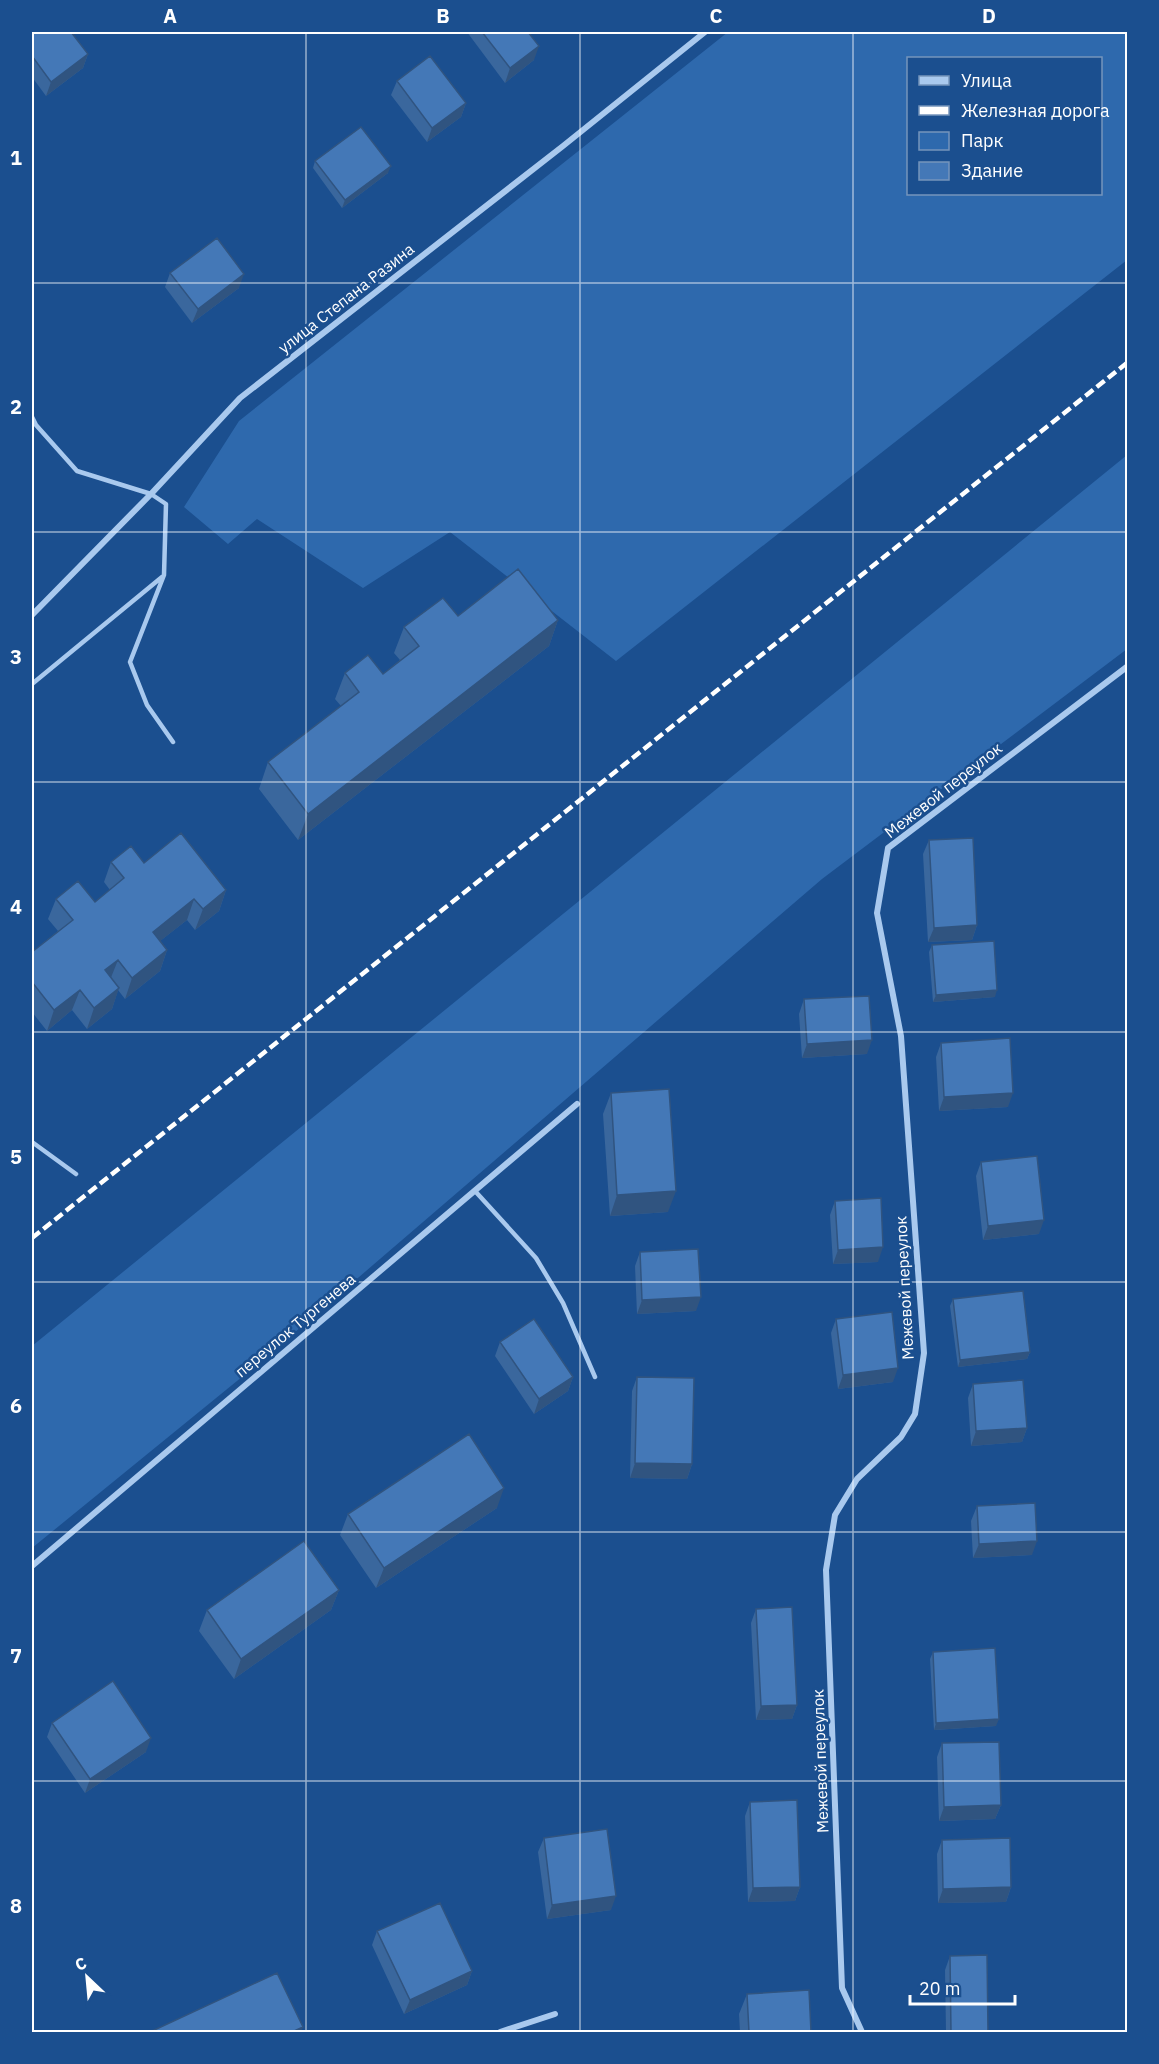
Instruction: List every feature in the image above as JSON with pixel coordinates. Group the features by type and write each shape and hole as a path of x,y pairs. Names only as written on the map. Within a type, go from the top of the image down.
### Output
{"street":[{"name":"улица Степана Разина","path":"32,615 151,494 240,398 705,32"},
{"name":"Межевой переулок","path":"862,2032 842,1988 826,1570 835,1515 857,1479 901,1437 915,1413 924,1353 901,1036 878,913 888,848 1128,666"},
{"name":"переулок Тургенева","path":"32,1566 577,1104"},
{"path":"500,2032 555,2014"}],"lane":[{"path":"32,417 36,425 77,471 151,494 166,504 164,575 130,662 147,705 173,742"},
{"path":"32,684 164,575"},
{"path":"32,1142 76,1174"},
{"path":"475,1191 536,1258 563,1304 595,1377"}],"green space":[{"path":"728,32 1127,32 1127,260 616,661 450,532 363,588 257,519 228,544 184,507 239,421"},
{"path":"1127,455 1127,649 822,879 259,1363 32,1548 32,1346"}],"building":[{"path":"32,32 71,32 88,54 51,82 32,56"},
{"path":"482,32 528,32 539,46 510,68"},
{"path":"430,56 466,103 432,128 397,81"},
{"path":"361,127 391,166 345,200 315,161"},
{"path":"217,238 244,274 198,309 170,273"},
{"path":"518,569 558,620 308,814 268,762 359,692 345,673 368,655 383,674 419,646 404,627 443,598 458,616"},
{"path":"181,833 226,890 203,909 194,899 153,932 167,950 132,978 118,960 105,970 119,988 94,1008 80,990 54,1010 32,982 32,952 73,920 56,899 78,881 95,902 124,878 111,862 131,846 144,863"},
{"path":"973,838 977,925 934,928 929,840"},
{"path":"994,941 997,990 936,995 932,945"},
{"path":"869,996 872,1040 807,1044 804,999"},
{"path":"1010,1038 1013,1093 944,1097 941,1043"},
{"path":"669,1089 676,1191 617,1195 611,1093"},
{"path":"1037,1156 1044,1220 988,1226 981,1162"},
{"path":"881,1198 883,1247 838,1250 835,1201"},
{"path":"698,1249 701,1297 642,1300 640,1252"},
{"path":"1023,1291 1030,1352 960,1360 953,1299"},
{"path":"892,1312 898,1368 843,1375 836,1319"},
{"path":"534,1319 573,1377 539,1399 500,1342"},
{"path":"637,1377 694,1378 692,1464 635,1463"},
{"path":"1023,1380 1027,1428 976,1431 973,1384"},
{"path":"469,1434 504,1488 384,1568 348,1514"},
{"path":"1035,1503 1037,1541 979,1544 977,1506"},
{"path":"304,1541 339,1590 241,1659 207,1610"},
{"path":"792,1607 797,1705 761,1706 756,1609"},
{"path":"995,1648 999,1719 936,1723 933,1652"},
{"path":"113,1681 151,1738 90,1779 52,1723"},
{"path":"999,1742 1001,1805 944,1807 942,1743"},
{"path":"797,1800 800,1887 753,1888 750,1802"},
{"path":"607,1829 616,1896 552,1905 544,1838"},
{"path":"1010,1838 1011,1887 943,1889 942,1840"},
{"path":"440,1903 472,1971 410,2000 377,1931"},
{"path":"987,1955 988,2032 951,2032 950,1956"},
{"path":"277,1973 303,2027 292,2032 150,2032"},
{"path":"809,1990 811,2032 749,2032 747,1994"}],"railway":[{"path":"32,1238 1128,362"}]}
